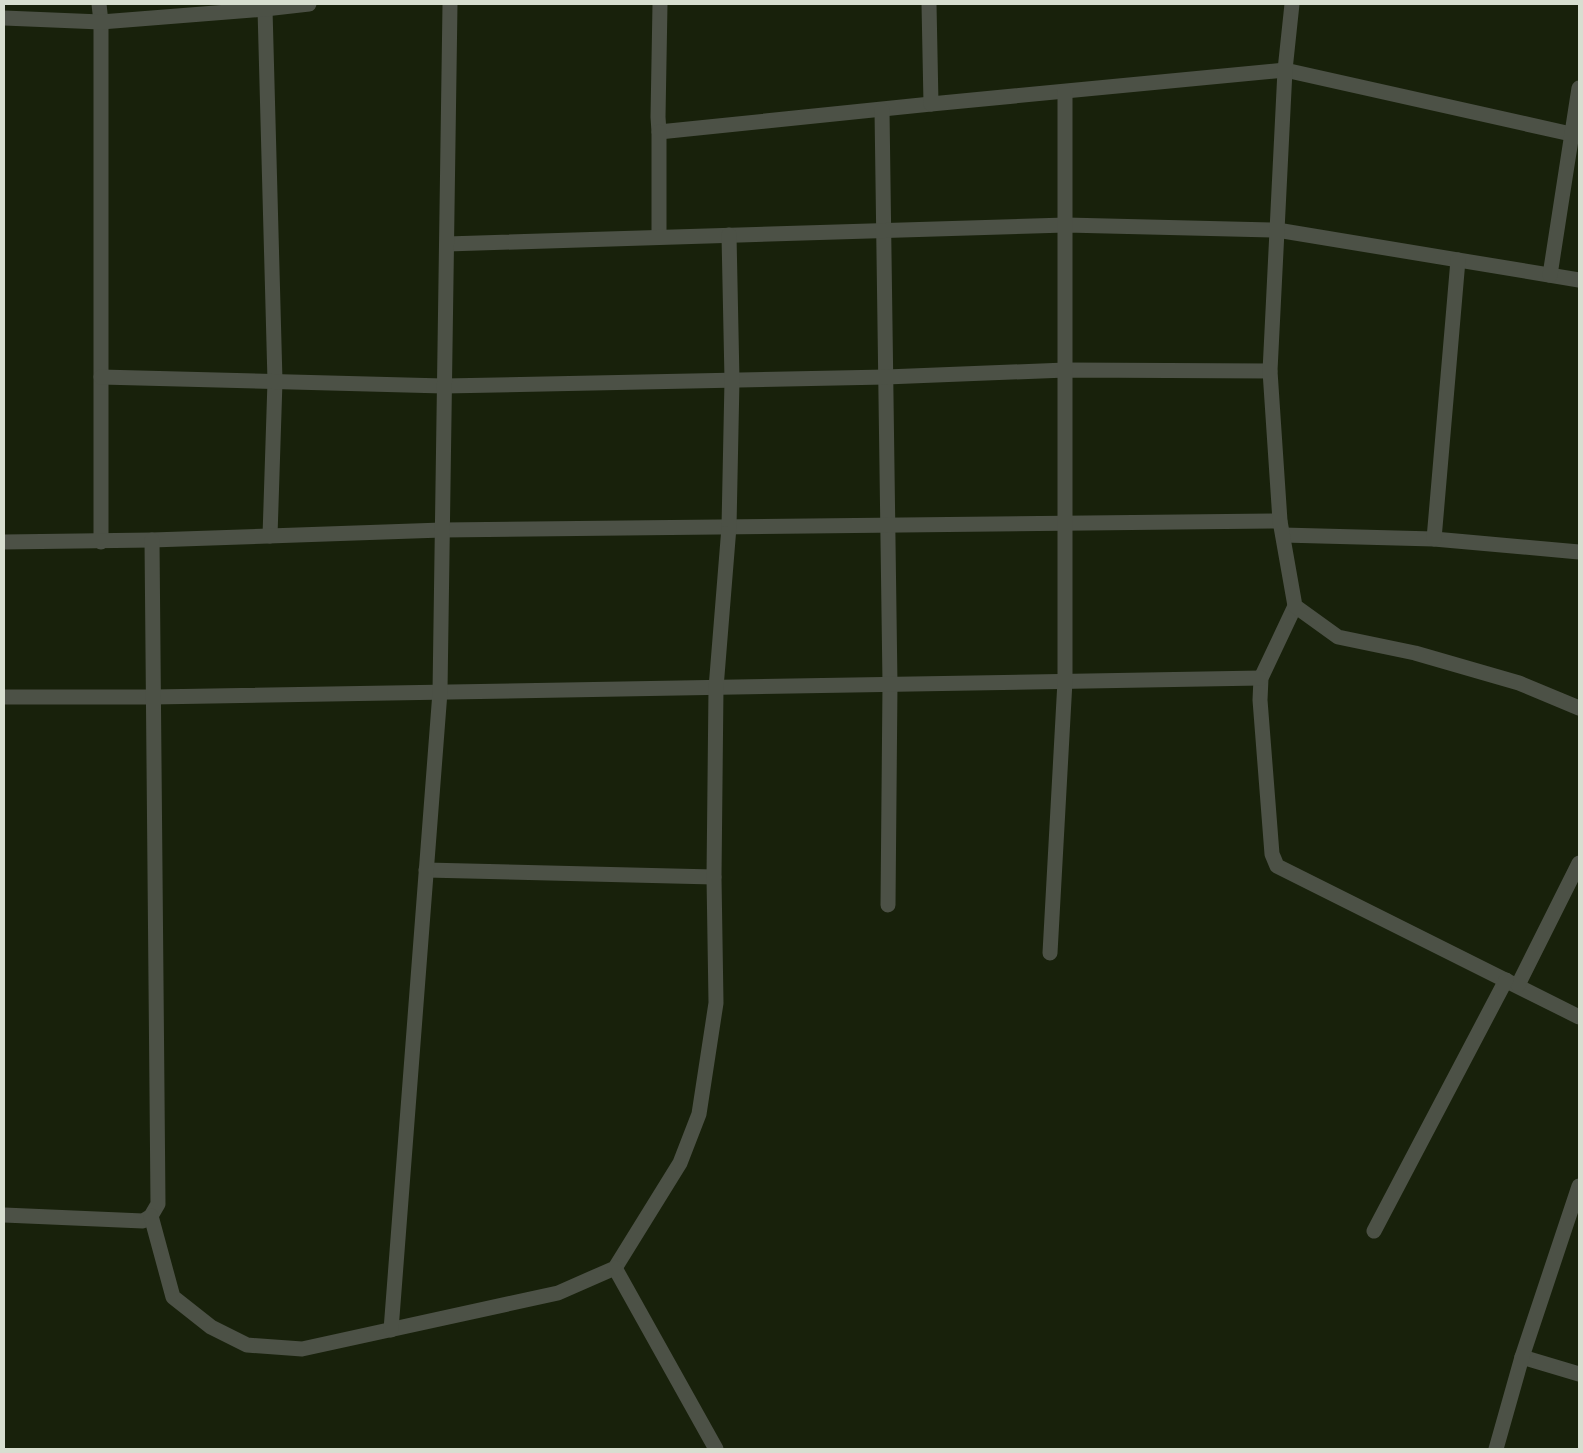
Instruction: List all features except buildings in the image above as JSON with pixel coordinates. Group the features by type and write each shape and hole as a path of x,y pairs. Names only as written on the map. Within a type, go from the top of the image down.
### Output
{"street":[{"path":"99,4 101,22 101,542"},
{"path":"4,18 101,22 309,4"},
{"path":"391,1330 440,692 450,4"},
{"path":"658,237 660,4"},
{"path":"929,4 931,104"},
{"path":"1292,4 1284,70 1270,371 1281,528 1296,606 1261,678 1260,700 1272,854 1277,866 1579,1017"},
{"path":"265,9 276,381 270,536"},
{"path":"659,132 1284,70 1571,134"},
{"path":"1550,275 1579,88"},
{"path":"1050,953 1065,681 1065,92"},
{"path":"882,110 890,684 888,905"},
{"path":"447,244 1066,225 1277,230 1579,280"},
{"path":"151,1216 173,1298 211,1327 247,1345 302,1349 558,1293 615,1268 680,1163 699,1114 716,1003 714,877 716,688 729,527 732,380 729,235"},
{"path":"1434,539 1458,260"},
{"path":"100,377 444,386 886,377 1066,370 1270,371"},
{"path":"4,542 101,542 442,530 1066,523 1281,528 1579,552"},
{"path":"4,1215 143,1221 151,1216 158,1204 152,540"},
{"path":"1296,606 1338,637 1415,653 1519,683 1579,706"},
{"path":"4,697 153,697 1261,678"},
{"path":"1374,1231 1579,863"},
{"path":"426,870 714,877"},
{"path":"1496,1449 1522,1357 1579,1186"},
{"path":"615,1268 716,1449"},
{"path":"1522,1357 1579,1374"}]}
